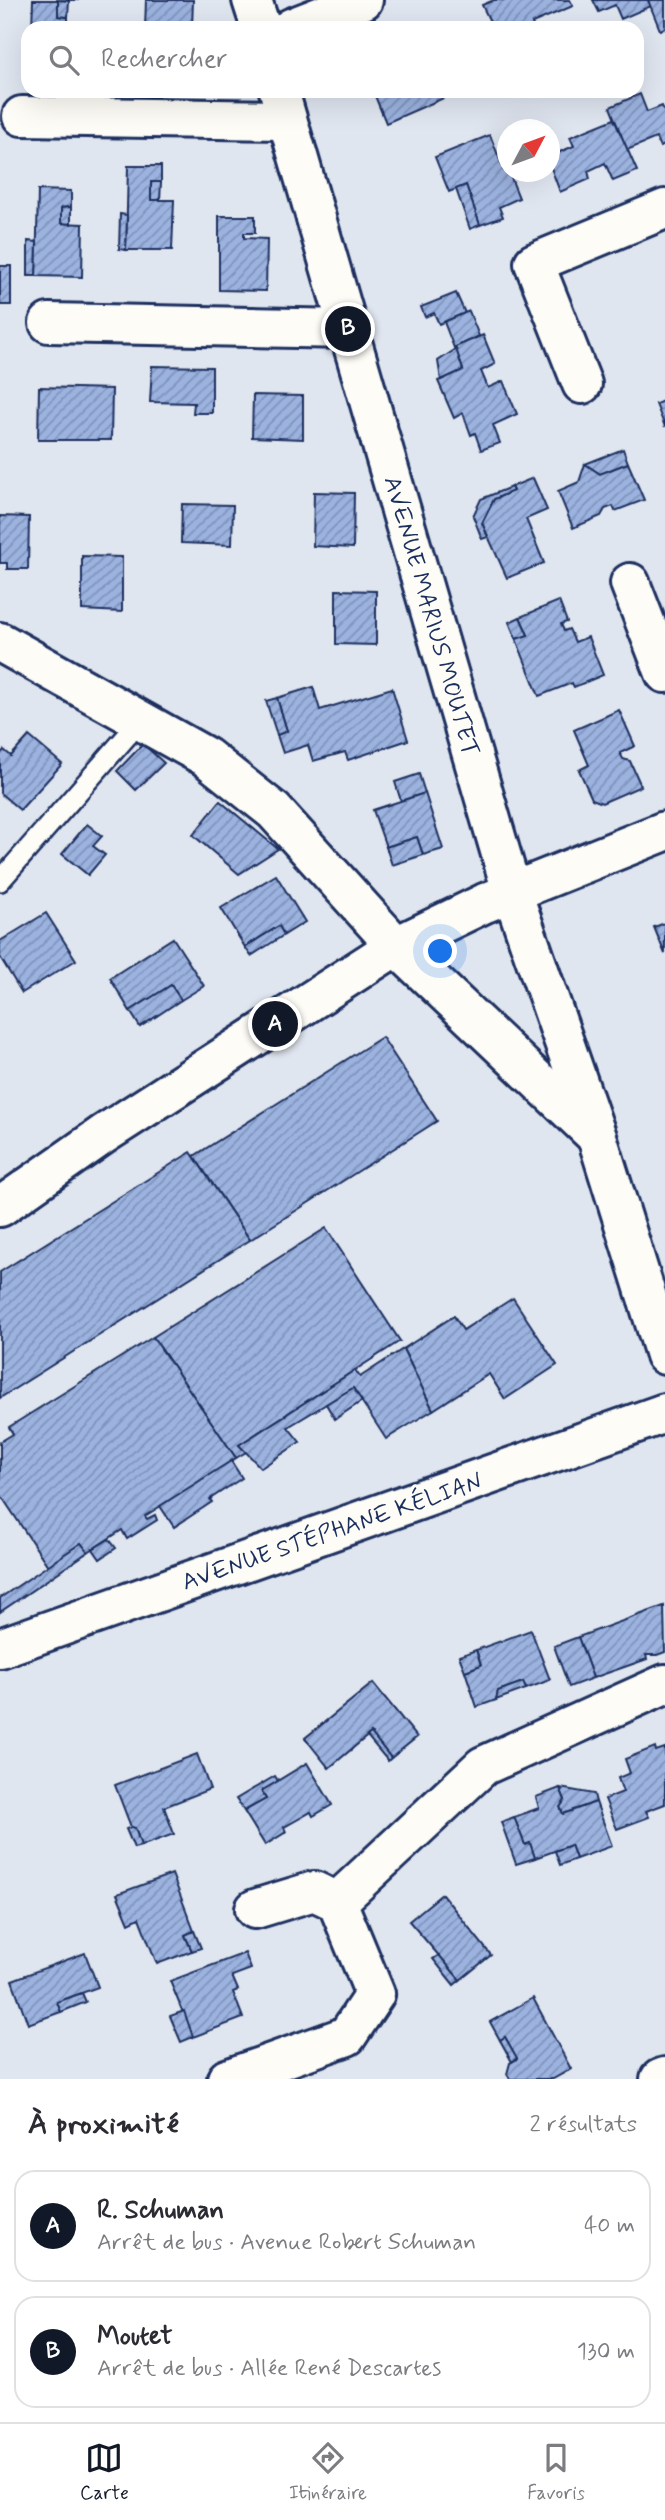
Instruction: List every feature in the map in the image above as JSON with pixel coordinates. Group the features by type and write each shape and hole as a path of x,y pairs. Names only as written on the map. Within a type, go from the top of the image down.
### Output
{"street":[{"path":"252,0 259,21"},
{"path":"308,21 363,0"},
{"path":"22,116 283,105"},
{"name":"AVENUE MARIUS MOUTET","path":"283,105 512,892 597,1137 665,1355"},
{"path":"582,384 534,263 665,209"},
{"path":"48,323 348,329"},
{"path":"630,583 665,673"},
{"path":"0,642 206,757 274,811 396,946 597,1137"},
{"path":"0,1207 104,1134 396,946 512,892 665,831"},
{"name":"AVENUE STÉPHANE KÉLIAN","path":"0,1648 665,1413"},
{"path":"337,1902 483,1766 665,1684"},
{"path":"227,2079 347,2036 374,1994 337,1902 314,1891 255,1909"},
{"path":"660,2079 665,2077"}],"lane":[{"path":"0,881 141,720"}],"building":[{"path":"33,0 58,0 58,16 68,17 68,21 32,21"},
{"path":"58,0 69,1 68,17 58,16"},
{"path":"146,0 193,0 192,21 145,21"},
{"path":"494,0 570,0 573,6 537,21 490,21 482,5"},
{"path":"593,0 648,0 651,6 621,19 615,5 599,12"},
{"path":"648,0 665,0 665,28 660,30"},
{"path":"376,98 444,98 386,123"},
{"path":"631,98 642,98 647,112 662,106 665,113 665,145 660,147 656,138 627,150 610,107"},
{"path":"614,119 637,171 613,181 605,163 588,171 590,179 560,192 556,182 560,182 560,152 574,146 570,137"},
{"path":"490,135 497,152 497,182 513,182 519,198 499,207 503,217 480,225 466,185 449,192 435,157"},
{"path":"128,166 161,166 161,182 151,182 151,200 174,200 172,250 126,250"},
{"path":"151,182 161,182 160,200 151,200"},
{"path":"466,185 480,225 470,229 456,189"},
{"path":"38,190 71,191 71,207 61,208 61,223 83,224 82,277 36,276"},
{"path":"71,207 71,224 61,223 61,208"},
{"path":"120,214 127,215 126,250 119,249"},
{"path":"219,216 255,216 255,233 244,233 244,238 267,239 266,291 219,290"},
{"path":"28,241 37,242 36,276 28,276"},
{"path":"0,266 11,266 11,305 0,305"},
{"path":"456,293 465,313 439,324 434,313 425,317 421,307"},
{"path":"469,311 479,336 454,348 444,322"},
{"path":"483,335 495,364 481,371 488,388 503,381 517,414 493,425 500,443 481,450 475,433 471,435 463,413 454,418 438,381 463,370 455,347"},
{"path":"456,349 463,370 441,380 438,361"},
{"path":"152,366 212,367 212,413 193,413 194,403 150,402"},
{"path":"39,387 112,389 111,440 38,440"},
{"path":"253,395 303,396 303,439 252,437"},
{"path":"665,400 665,427 656,404"},
{"path":"623,449 628,463 600,474 585,464"},
{"path":"628,463 644,500 615,511 613,506 605,509 601,516 573,528 558,491 579,482 585,464 600,474"},
{"path":"533,478 547,510 526,519 544,563 507,578 482,523 494,499 513,491 511,487"},
{"path":"511,487 513,491 494,499 482,523 488,537 482,539 473,516 481,499"},
{"path":"314,492 354,493 353,548 313,546"},
{"path":"182,504 233,505 232,545 181,543"},
{"path":"0,516 29,517 28,569 7,569 7,563 0,563"},
{"path":"82,556 122,557 122,612 82,610"},
{"path":"336,590 376,591 376,645 336,644"},
{"path":"559,601 567,622 561,624 564,631 569,629 575,642 588,637 603,675 574,687 572,683 539,696 516,639 528,635 520,617"},
{"path":"520,617 528,635 516,639 509,622"},
{"path":"313,687 320,710 392,688 408,740 348,760 345,752 313,761 308,745 283,753 277,735 287,731 277,698"},
{"path":"277,698 287,731 277,735 266,701"},
{"path":"619,710 635,746 620,753 623,759 630,761 641,786 602,803 592,799 579,770 589,765 574,730"},
{"path":"29,736 62,764 20,810 0,793 0,754 4,750 11,756"},
{"path":"143,744 164,763 136,790 117,771"},
{"path":"419,774 425,793 401,801 395,782"},
{"path":"425,793 443,849 423,855 417,837 386,847 373,810"},
{"path":"220,801 278,849 239,874 193,835"},
{"path":"87,824 102,836 93,846 105,855 88,875 62,854"},
{"path":"417,837 423,855 392,865 386,847"},
{"path":"276,875 305,922 284,935 279,926 245,947 221,908"},
{"path":"46,913 76,960 22,993 0,957 0,941"},
{"path":"665,923 665,954 654,927"},
{"path":"279,926 284,935 251,956 245,947"},
{"path":"173,938 204,986 181,1000 171,985 130,1011 110,978"},
{"path":"171,985 181,1000 140,1027 130,1011"},
{"path":"382,1037 437,1121 250,1240 194,1156"},
{"path":"191,1152 250,1240 0,1398 0,1272"},
{"path":"326,1228 400,1341 239,1445 246,1452 236,1458 153,1337"},
{"path":"513,1298 557,1365 505,1399 489,1374 433,1410 403,1349 454,1316 463,1330"},
{"path":"153,1337 236,1458 145,1516 147,1519 155,1515 157,1520 127,1539 122,1530 88,1552 81,1543 48,1566 0,1494 0,1442 13,1434 9,1427"},
{"path":"403,1349 433,1410 386,1439 353,1388 288,1427 300,1442 261,1468 239,1445 355,1370 360,1377"},
{"path":"353,1388 362,1401 335,1419 326,1404"},
{"path":"231,1461 242,1478 174,1527 160,1506"},
{"path":"109,1539 116,1548 100,1559 93,1549"},
{"path":"81,1543 88,1552 0,1612 0,1598"},
{"path":"664,1606 665,1652 646,1655 647,1659 593,1678 578,1637"},
{"path":"531,1630 550,1680 526,1689 523,1682 498,1691 496,1700 477,1707 465,1671 481,1665 476,1650"},
{"path":"578,1637 593,1678 569,1687 554,1646"},
{"path":"476,1650 481,1665 465,1671 459,1656"},
{"path":"523,1682 526,1689 496,1700 498,1691"},
{"path":"373,1683 417,1737 391,1758 371,1733 329,1768 305,1738"},
{"path":"371,1733 391,1758 388,1761 367,1736"},
{"path":"655,1747 656,1751 665,1748 665,1804 646,1811 649,1817 617,1829 605,1799 623,1792 618,1778 630,1773 625,1759"},
{"path":"197,1754 210,1789 164,1807 174,1834 141,1846 115,1785"},
{"path":"307,1763 332,1805 313,1816 311,1812 284,1827 286,1832 265,1845 244,1811 266,1799 261,1791"},
{"path":"275,1776 278,1781 261,1791 266,1799 244,1811 236,1799"},
{"path":"560,1788 594,1794 596,1802 563,1814 560,1807 565,1800"},
{"path":"560,1788 565,1800 560,1807 563,1814 596,1802 612,1846 576,1859 571,1845 535,1858 530,1843 525,1845 514,1817 539,1808 536,1797"},
{"path":"514,1817 525,1845 530,1843 535,1858 516,1864 501,1822"},
{"path":"135,1828 141,1846 134,1848 126,1829"},
{"path":"571,1845 576,1859 560,1865 555,1851"},
{"path":"172,1874 194,1931 185,1935 192,1951 157,1964 139,1918 129,1923 117,1894"},
{"path":"442,1894 491,1955 460,1980 409,1921"},
{"path":"194,1931 201,1948 192,1951 185,1935"},
{"path":"85,1953 98,1987 57,2002 61,2012 28,2024 12,1980"},
{"path":"245,1953 251,1969 232,1976 238,1990 233,1992 243,2018 193,2037 170,1981"},
{"path":"439,1955 460,1980 454,1985 433,1959"},
{"path":"82,1993 86,2002 61,2012 57,2002"},
{"path":"533,1998 571,2069 553,2079 510,2079 507,2074 510,2063 517,2059 505,2037 500,2040 490,2022"},
{"path":"184,2011 193,2037 181,2042 170,2016"},
{"path":"505,2037 517,2058 512,2062 500,2040"}],"place":[{"name":"Moutet","path":"348,329"},
{"name":"R. Schuman","path":"275,1024"}]}
